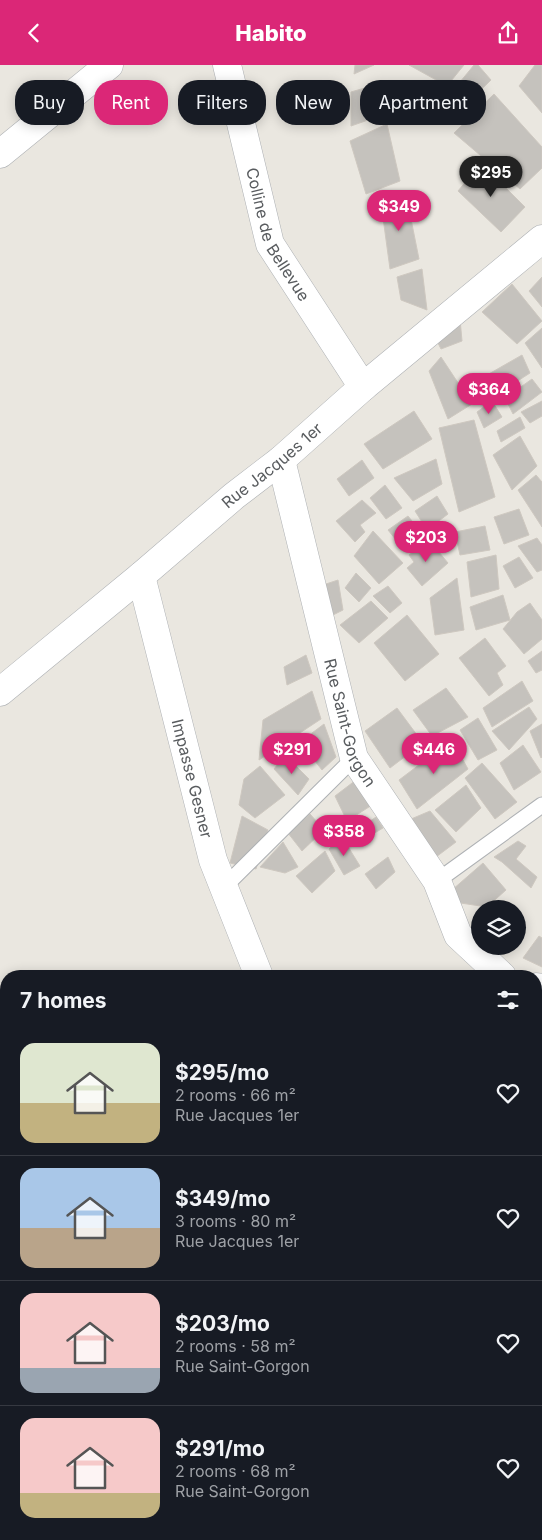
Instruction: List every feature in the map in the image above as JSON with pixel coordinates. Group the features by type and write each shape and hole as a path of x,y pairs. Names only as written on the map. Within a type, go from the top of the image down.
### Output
{"street":[{"path":"0,154 109,65"},
{"name":"Colline de Bellevue","path":"227,65 270,244 362,387"},
{"name":"Rue Jacques 1er","path":"0,692 141,576 234,496 281,460 362,387 542,239"},
{"name":"Rue Saint-Gorgon","path":"281,460 354,758 437,881 458,935 496,970"},
{"name":"Impasse Gesner","path":"141,576 213,860 257,970"}],"lane":[{"path":"223,887 354,758"},
{"path":"437,881 542,805"}],"building":[{"path":"355,65 374,65 354,74"},
{"path":"409,65 464,65 452,80 436,80"},
{"path":"474,65 478,65 491,80 486,85 486,80 462,80"},
{"path":"535,65 542,65 542,113 519,86"},
{"path":"360,89 360,123 351,126 351,92"},
{"path":"494,94 542,147 542,168 520,189 454,133 462,125 486,125 486,102"},
{"path":"387,125 400,181 366,194 350,141"},
{"path":"481,163 525,207 501,232 458,191"},
{"path":"406,194 419,259 390,269 381,203"},
{"path":"422,269 427,310 401,300 397,277"},
{"path":"542,277 542,307 529,291"},
{"path":"512,284 542,321 517,344 482,312"},
{"path":"460,319 462,341 441,349 432,331"},
{"path":"542,328 542,368 525,343"},
{"path":"522,355 530,373 499,393 487,375"},
{"path":"441,357 472,404 448,419 429,371"},
{"path":"532,379 542,392 513,414 505,398"},
{"path":"492,401 502,417 484,428 477,412"},
{"path":"542,401 542,416 530,423 521,412"},
{"path":"414,411 432,439 383,469 364,444"},
{"path":"520,417 525,428 501,442 497,431"},
{"path":"474,420 495,497 459,512 439,428"},
{"path":"520,436 537,466 512,490 493,455"},
{"path":"436,459 442,484 413,501 394,478"},
{"path":"362,460 374,478 349,496 337,479"},
{"path":"536,475 542,482 542,527 518,490"},
{"path":"385,485 402,508 386,519 370,498"},
{"path":"437,496 448,514 427,530 415,511"},
{"path":"362,500 376,513 360,525 365,532 355,542 336,521"},
{"path":"519,509 529,535 504,544 494,517"},
{"path":"408,516 424,536 405,551 388,530"},
{"path":"485,526 490,550 460,555 455,532"},
{"path":"373,531 403,563 379,584 354,556"},
{"path":"537,538 542,545 542,570 537,572 518,546"},
{"path":"429,540 448,563 422,586 407,568 414,562 409,555"},
{"path":"496,555 499,589 471,597 467,562"},
{"path":"519,557 533,578 515,588 503,566"},
{"path":"356,573 371,588 359,602 345,588"},
{"path":"457,578 464,630 435,635 430,598"},
{"path":"338,580 343,610 329,617 320,586"},
{"path":"388,586 402,603 390,613 373,596"},
{"path":"503,595 510,620 476,630 470,607"},
{"path":"371,601 388,618 359,643 340,625"},
{"path":"530,603 542,620 542,639 524,654 503,629 517,612"},
{"path":"407,615 439,654 405,681 374,643"},
{"path":"485,638 506,666 497,673 503,685 489,696 459,658"},
{"path":"542,651 542,670 536,673 528,661"},
{"path":"306,655 312,673 287,685 284,667"},
{"path":"522,681 533,701 492,727 483,708"},
{"path":"446,688 468,717 432,736 413,710"},
{"path":"312,691 321,719 259,760 263,720"},
{"path":"529,707 537,719 509,750 492,731"},
{"path":"397,708 423,743 390,768 365,731"},
{"path":"478,718 497,750 478,760 460,730"},
{"path":"324,724 336,757 322,770 300,742"},
{"path":"542,724 542,757 541,758 530,731"},
{"path":"452,740 468,769 417,809 399,780"},
{"path":"523,745 541,772 514,790 500,763"},
{"path":"285,755 309,779 298,795 274,769"},
{"path":"482,763 517,802 495,819 465,778"},
{"path":"260,766 285,795 255,818 239,805 244,779"},
{"path":"356,780 372,805 347,821 335,796"},
{"path":"466,785 481,808 456,832 435,810"},
{"path":"430,811 456,842 436,857 404,822"},
{"path":"310,814 324,830 302,851 288,833"},
{"path":"242,816 268,830 256,869 230,863"},
{"path":"376,817 383,828 366,838 360,828"},
{"path":"342,837 360,866 344,875 329,849"},
{"path":"518,841 526,846 516,859 537,877 531,888 494,857"},
{"path":"283,842 298,867 285,873 260,867"},
{"path":"325,851 335,871 312,893 296,876"},
{"path":"388,857 395,872 376,889 365,874"},
{"path":"483,863 506,890 495,900 471,900 471,905 454,902 452,890"},
{"path":"539,936 542,938 542,967 523,958"}]}
